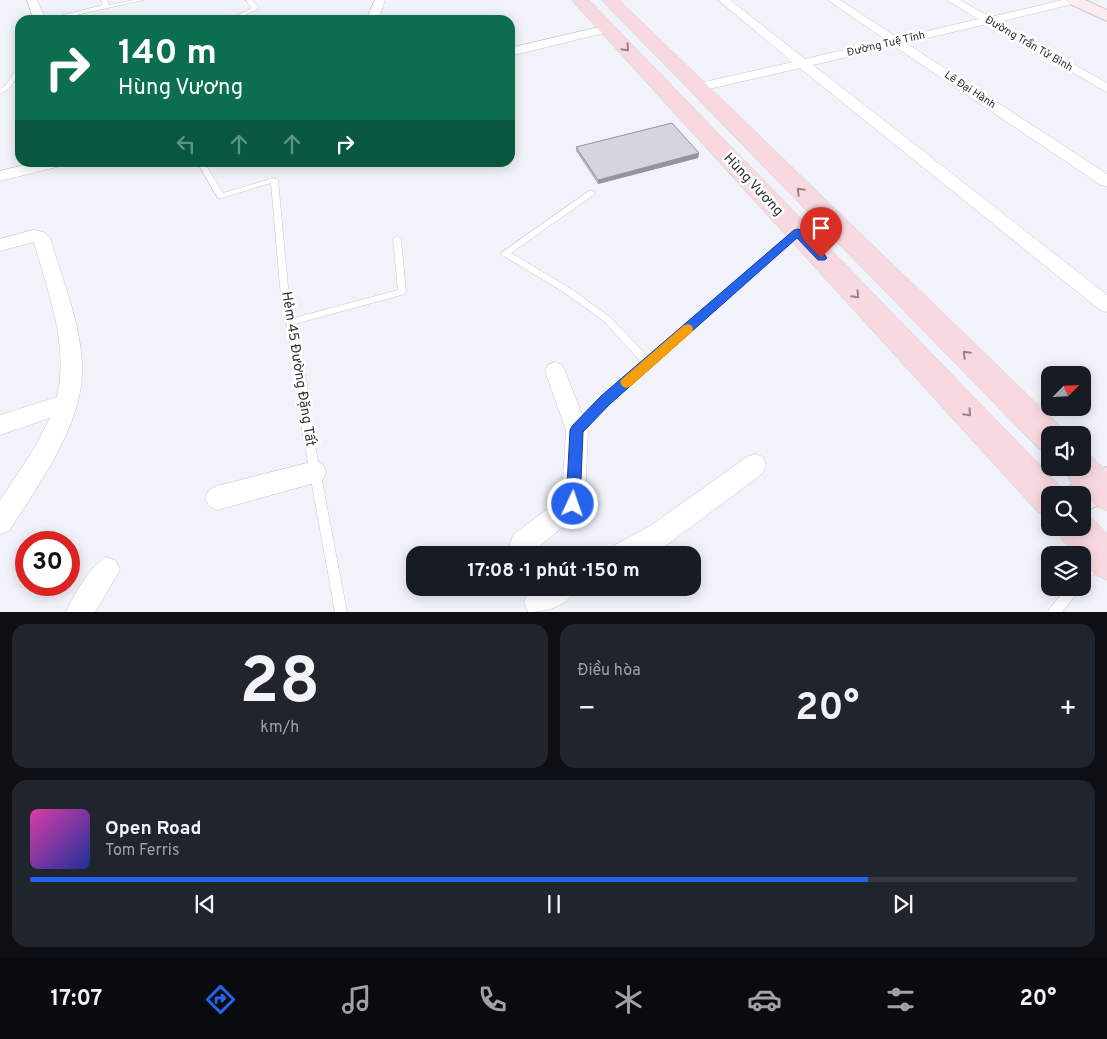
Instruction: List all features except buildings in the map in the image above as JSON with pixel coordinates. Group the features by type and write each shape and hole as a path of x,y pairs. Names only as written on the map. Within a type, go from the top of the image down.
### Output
{"main road":[{"name":"Hùng Vương","path":"580,0 1041,490"},
{"name":"Hùng Vương","path":"610,0 696,88 1041,429"},
{"path":"1081,536 1097,564"}],"street":[{"path":"32,0 38,15"},
{"path":"374,15 380,0"},
{"path":"723,0 1107,305"},
{"name":"Lê Đại Hành","path":"833,0 1107,180"},
{"name":"Đường Trần Tử Bình","path":"952,0 1107,88"},
{"path":"1075,0 1107,16"},
{"name":"Đường Tuệ Tĩnh","path":"696,88 1075,0"},
{"path":"515,51 608,29"},
{"path":"0,176 27,167"},
{"path":"0,245 33,236 41,238 61,306 68,342 71,379 65,404 44,455 0,522"},
{"path":"523,546 522,544 573,504 577,430 555,371"},
{"path":"0,425 65,404"},
{"path":"639,546 659,535 755,465"},
{"path":"217,498 315,472"},
{"path":"79,612 107,570"}],"lane":[{"path":"104,0 106,6"},
{"path":"67,15 141,0"},
{"path":"240,15 254,9 255,7 248,0"},
{"path":"0,92 7,87 15,75"},
{"name":"Hẻm 45 Đường Đặng Tất","path":"203,167 221,196 274,180 284,287 341,612"},
{"path":"592,193 505,253 568,291 607,319 648,363"},
{"path":"577,430 606,400 798,232"},
{"path":"291,322 402,292 396,239"},
{"path":"1054,612 1067,596"}],"slow traffic":[{"path":"626,382 688,329"}],"route":[{"path":"573,504 577,430 606,400 798,232 821,258"}]}
